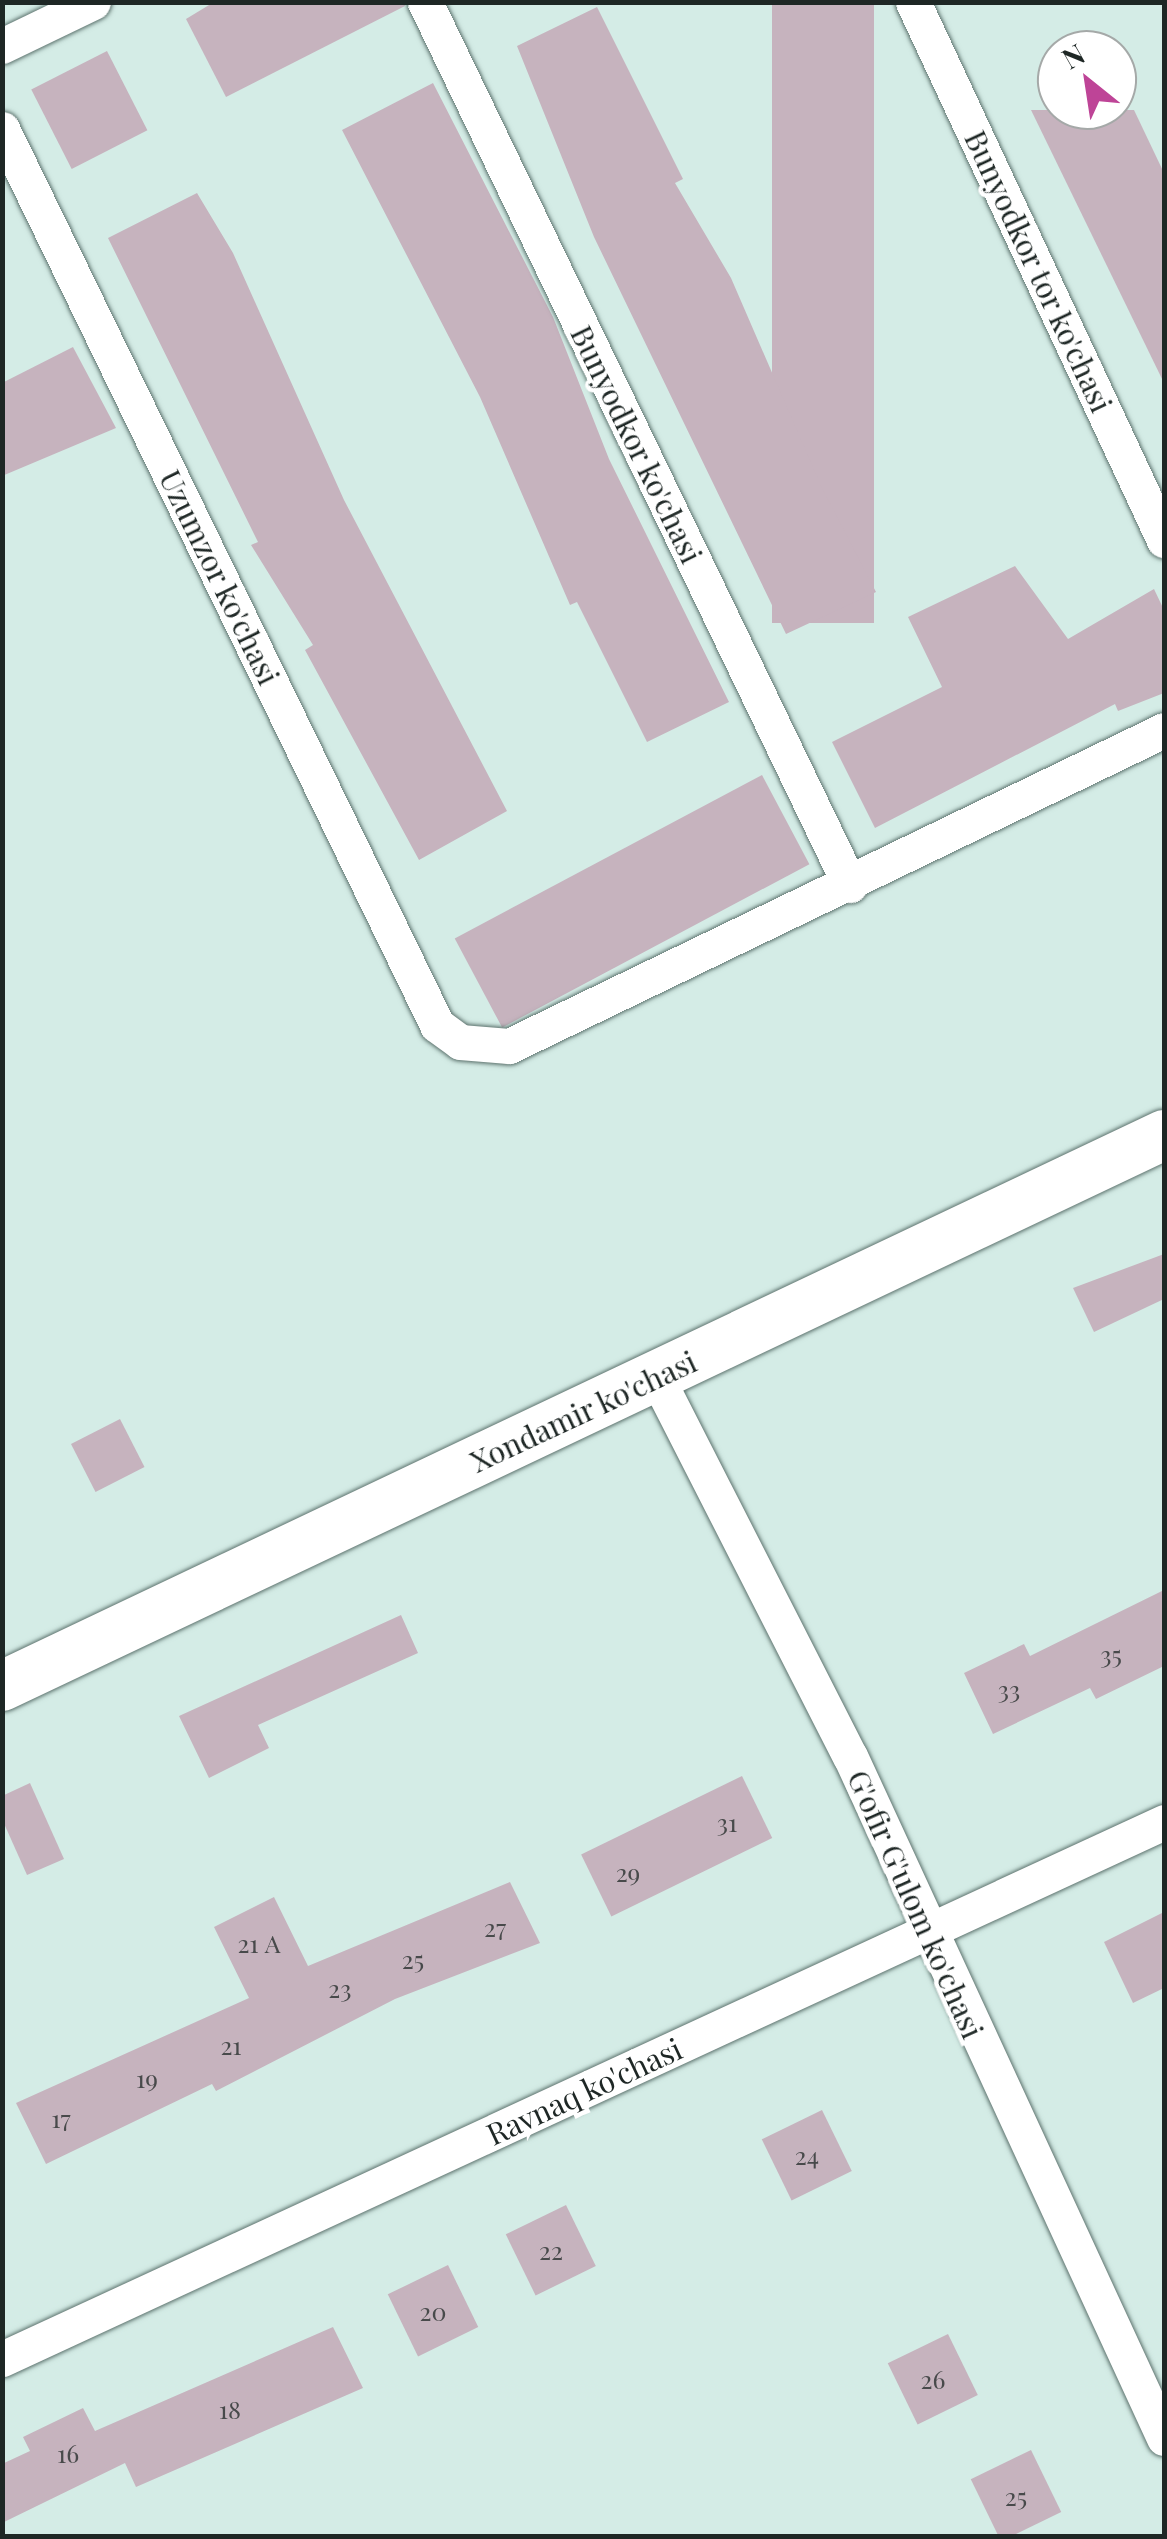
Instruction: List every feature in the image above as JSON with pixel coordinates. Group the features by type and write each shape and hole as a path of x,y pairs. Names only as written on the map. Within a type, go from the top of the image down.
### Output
{"main road":[{"name":"Xondamir ko'chasi","path":"2,1686 1164,1135"}],"street":[{"path":"2,46 93,2"},
{"name":"Bunyodkor ko'chasi","path":"425,2 850,885"},
{"name":"Bunyodkor tor ko'chasi","path":"913,2 1164,540"},
{"name":"Uzumzor ko'chasi","path":"2,129 437,1025 460,1042 509,1046 850,885"},
{"path":"850,885 1164,730"},
{"name":"G'ofir G'ulom ko'chasi","path":"656,1376 850,1756 926,1934 1164,2438"},
{"name":"Ravnaq ko'chasi","path":"2,2358 1164,1822"}],"building":[{"path":"214,2 404,2 405,6 226,97 186,19"},
{"path":"772,2 874,2 874,623 772,623"},
{"path":"597,7 683,179 675,183 731,278 822,488 876,592 786,634 594,237 517,46"},
{"path":"107,51 147,130 72,169 31,90"},
{"path":"433,83 553,317 609,459 729,702 647,742 577,602 570,605 480,397 342,130"},
{"path":"1137,116 1164,173 1164,383 1041,130 1137,130"},
{"path":"197,193 233,253 344,500 507,811 419,860 305,650 313,645 251,545 258,542 108,238"},
{"path":"73,347 116,428 2,476 2,383"},
{"path":"1015,566 1068,639 1154,589 1164,610 1164,693 1118,711 1115,704 875,828 832,742 942,687 908,617"},
{"path":"762,775 809,864 502,1028 455,938"},
{"path":"1164,1254 1164,1299 1094,1332 1073,1288"},
{"path":"120,1419 145,1467 96,1492 71,1444"},
{"path":"1164,1590 1164,1666 1096,1699 1090,1688 993,1734 964,1673 1024,1644 1030,1656"},
{"path":"401,1615 418,1653 258,1725 269,1748 209,1778 179,1716"},
{"path":"742,1776 772,1838 611,1916 581,1854"},
{"path":"30,1783 64,1859 27,1875 2,1819 2,1796"},
{"path":"510,1882 540,1943 395,1999 216,2091 212,2084 46,2164 16,2103 249,1998 214,1927 274,1897 308,1966"},
{"path":"1164,1912 1164,1988 1133,2003 1104,1942"},
{"path":"822,2110 852,2171 792,2200 762,2139"},
{"path":"566,2205 596,2266 536,2295 506,2234"},
{"path":"448,2265 478,2327 418,2356 388,2294"},
{"path":"333,2327 363,2388 136,2487 125,2463 2,2523 2,2464 30,2451 23,2437 83,2408 95,2431"},
{"path":"948,2334 978,2395 918,2424 888,2363"},
{"path":"1031,2450 1061,2512 1012,2536 998,2536 971,2479"}]}
